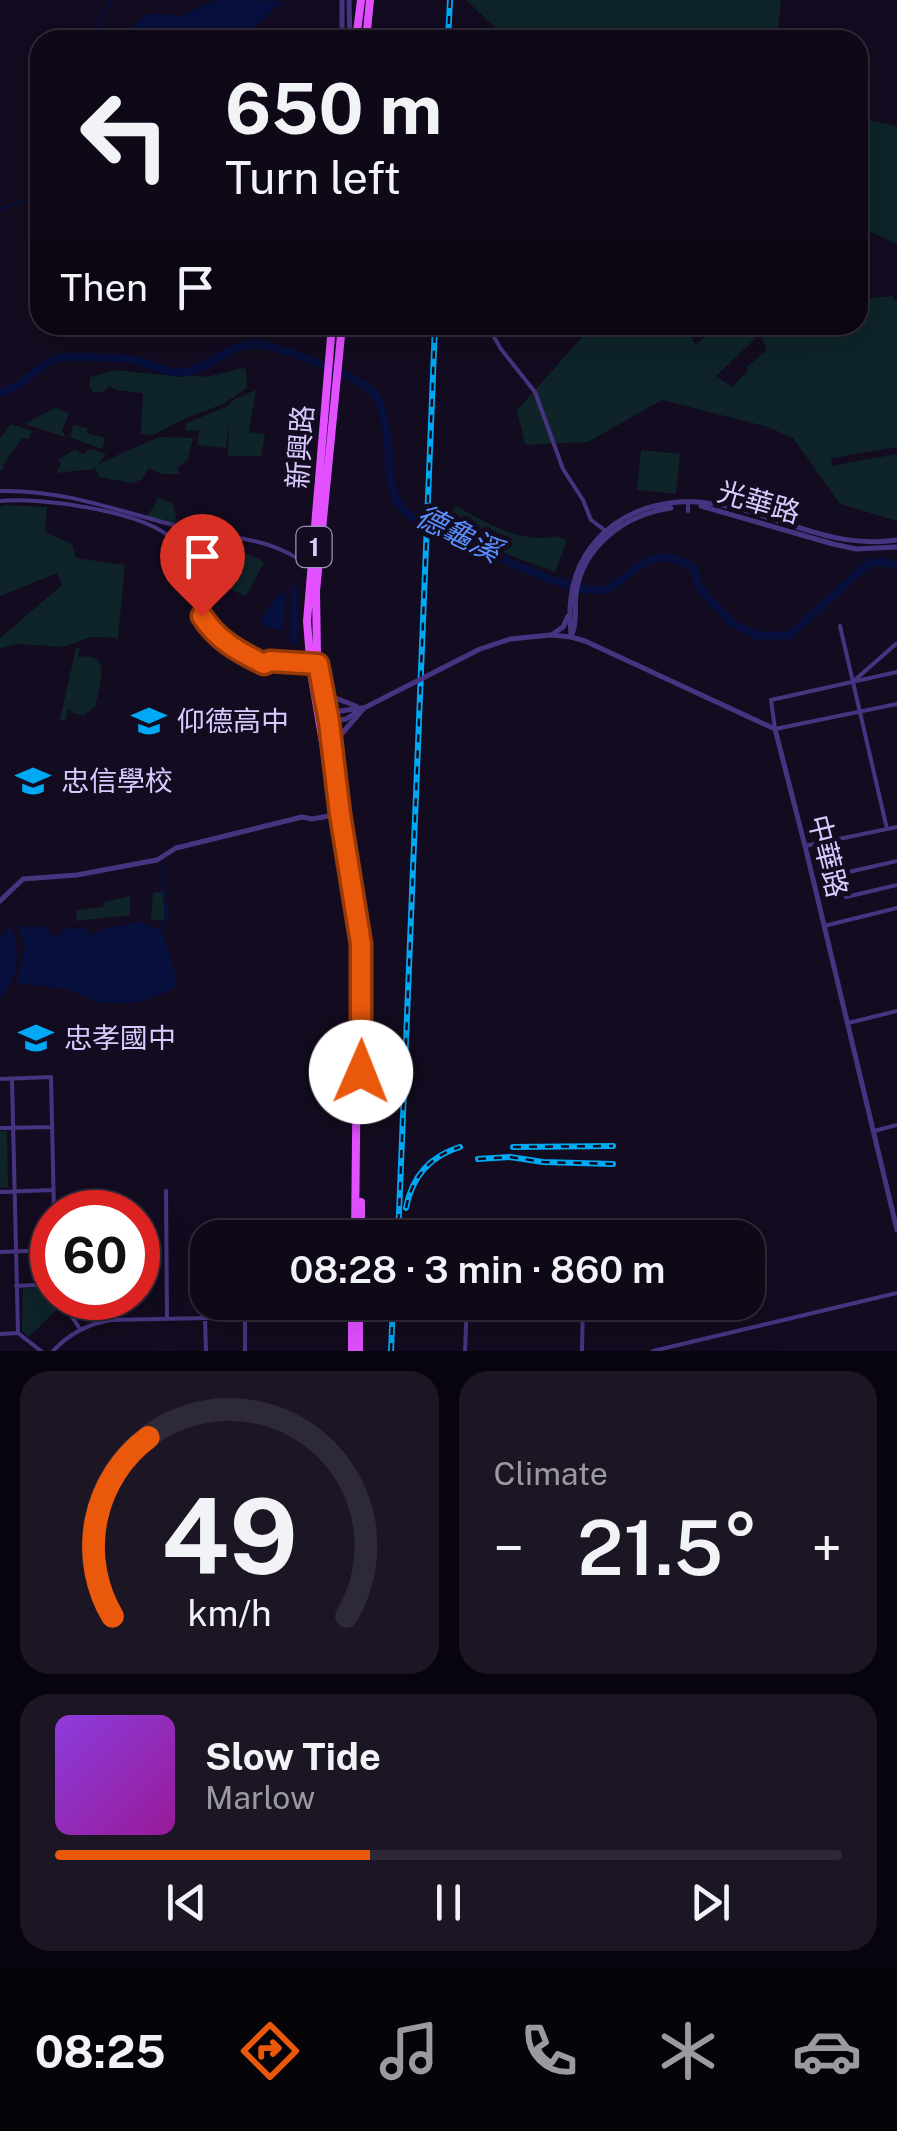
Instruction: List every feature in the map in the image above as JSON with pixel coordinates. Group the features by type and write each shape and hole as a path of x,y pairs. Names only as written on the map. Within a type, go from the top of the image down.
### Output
{"main road":[{"path":"355,30 361,0"},
{"path":"367,30 370,0"},
{"name":"1","path":"333,335 334,360"},
{"name":"1","path":"332,375 340,335"},
{"name":"新興路","path":"332,375 307,621 362,958 358,1220"},
{"name":"新興路","path":"332,375 314,668 322,692 358,947 358,1220"},
{"path":"355,1320 356,1351"}],"street":[{"path":"343,30 346,0"},
{"path":"346,0 351,30"},
{"path":"493,335 536,392 563,469 591,520 607,532"},
{"path":"0,491 63,495 185,528 251,538 292,554 312,568"},
{"path":"0,501 32,499 78,505 161,531 172,538 188,562 202,590 202,616 211,629 240,652 264,664 270,661 314,668"},
{"name":"光華路","path":"571,636 570,611 588,559 617,522 649,507 694,502 753,513 814,534 897,544"},
{"name":"光華路","path":"607,532 650,511 712,508 856,549 897,544"},
{"name":"光華路","path":"571,636 576,627 576,585"},
{"path":"551,636 563,627 570,611"},
{"path":"840,626 887,829"},
{"path":"325,718 346,719 480,649 510,639 551,636 571,636 588,642 775,729 897,704"},
{"path":"853,682 897,642"},
{"path":"775,729 771,700 897,672"},
{"path":"322,692 364,708"},
{"path":"330,748 364,708"},
{"name":"中華路","path":"775,729 897,1230"},
{"path":"0,901 28,878 77,875 157,860 176,848 302,817 338,814"},
{"path":"805,846 897,827"},
{"path":"832,840 846,897 897,885"},
{"path":"840,874 897,861"},
{"path":"824,926 897,908"},
{"path":"848,1023 897,1011"},
{"path":"323,1074 357,1066"},
{"path":"0,1079 51,1077 53,1190"},
{"path":"12,1079 18,1333"},
{"path":"874,1130 897,1125"},
{"path":"0,1128 52,1127"},
{"path":"0,1192 30,1191"},
{"path":"166,1191 168,1318"},
{"path":"0,1252 30,1251"},
{"path":"16,1286 30,1285"},
{"path":"653,1351 897,1293"},
{"path":"53,1351 80,1329 110,1320 190,1317"},
{"path":"75,1320 80,1329"},
{"path":"205,1320 206,1351"},
{"path":"245,1320 246,1351"},
{"path":"465,1351 466,1320"},
{"path":"582,1351 583,1320"},
{"path":"0,1334 18,1333 41,1351"}],"green space":[{"path":"466,0 781,0 778,30 498,30"},
{"path":"868,120 897,126 897,244 868,231"},
{"path":"893,296 897,300 897,447 832,458 831,466 897,454 897,521 840,504 793,438 768,427 662,400 588,442 525,445 517,410 584,335 690,335 696,345 707,335 754,335 755,339 716,376 732,387 767,350 760,335 868,335 868,297"},
{"path":"246,368 247,388 223,404 153,435 141,434 143,393 110,386 94,393 89,387 90,377 114,370 182,377"},
{"path":"256,390 249,432 265,434 261,456 228,456 229,425 226,448 197,445 199,431 185,430 187,423"},
{"path":"56,407 69,414 62,430 65,437 25,424"},
{"path":"11,424 32,431 29,439 22,438 3,465 4,470 0,470 0,438"},
{"path":"73,425 105,438 102,449 70,437"},
{"path":"159,437 193,438 188,459 177,468 179,474 162,474 149,468 141,480 131,483 99,477 95,467 56,473 61,464 58,460 75,449 83,454 90,449 106,454 98,464"},
{"path":"641,450 680,454 676,494 637,490"},
{"path":"158,497 173,504 178,526 145,518"},
{"path":"455,506 517,535 557,536 567,541 555,572 504,553 447,519"},
{"path":"0,507 47,507 45,532 72,544 76,558 125,565 118,638 91,637 63,647 20,644 0,648 0,638 62,585 57,573 0,596"},
{"path":"239,549 264,562 246,596 207,580"},
{"path":"76,648 80,649 78,657 89,656 100,664 101,681 95,707 84,715 74,714 68,708 65,721 60,720"},
{"path":"165,891 168,918 151,919 153,893"},
{"path":"130,896 130,915 76,921 77,910 103,907 104,902"},
{"path":"0,1131 7,1131 8,1187 0,1188"},
{"path":"23,1288 30,1288 30,1320 46,1320 29,1337 22,1331"}],"shaded area":[{"path":"215,0 283,1 252,30 129,30 145,15 180,16"},
{"path":"294,585 298,586 298,645 290,643"},
{"path":"285,590 284,631 263,626 265,612"},
{"path":"142,922 160,930 165,940 176,977 170,991 136,1003 100,1003 67,989 17,981 25,947 20,926 46,927 53,936 60,935 63,929 85,928 93,935 106,928"},
{"path":"8,927 13,930 17,958 11,981 0,998 0,937"}],"waterway":[{"path":"97,30 111,0"},
{"path":"0,209 30,197"},
{"name":"德龜溪","path":"0,393 58,358 134,360 178,372 194,370 245,345 265,345 335,370 373,392 386,427 392,486 404,510 433,527 451,530 471,546 561,583 590,590 605,589 653,559 669,558 695,569 698,586 733,624 758,636 790,635 869,563 897,565"},
{"path":"160,930 166,919 162,862"}],"railway":[{"path":"448,30 450,0"},
{"path":"399,1220 435,335"},
{"path":"513,1147 613,1146"},
{"path":"406,1208 424,1169 460,1147"},
{"path":"478,1159 510,1157 613,1164"},
{"path":"391,1351 392,1320"}],"place":[{"name":"仰德高中","path":"149,721"},
{"name":"忠信學校","path":"33,781"},
{"name":"忠孝國中","path":"36,1038"}],"route":[{"path":"202,616 230,646 264,664 318,664 361,944 361,1072"}]}
